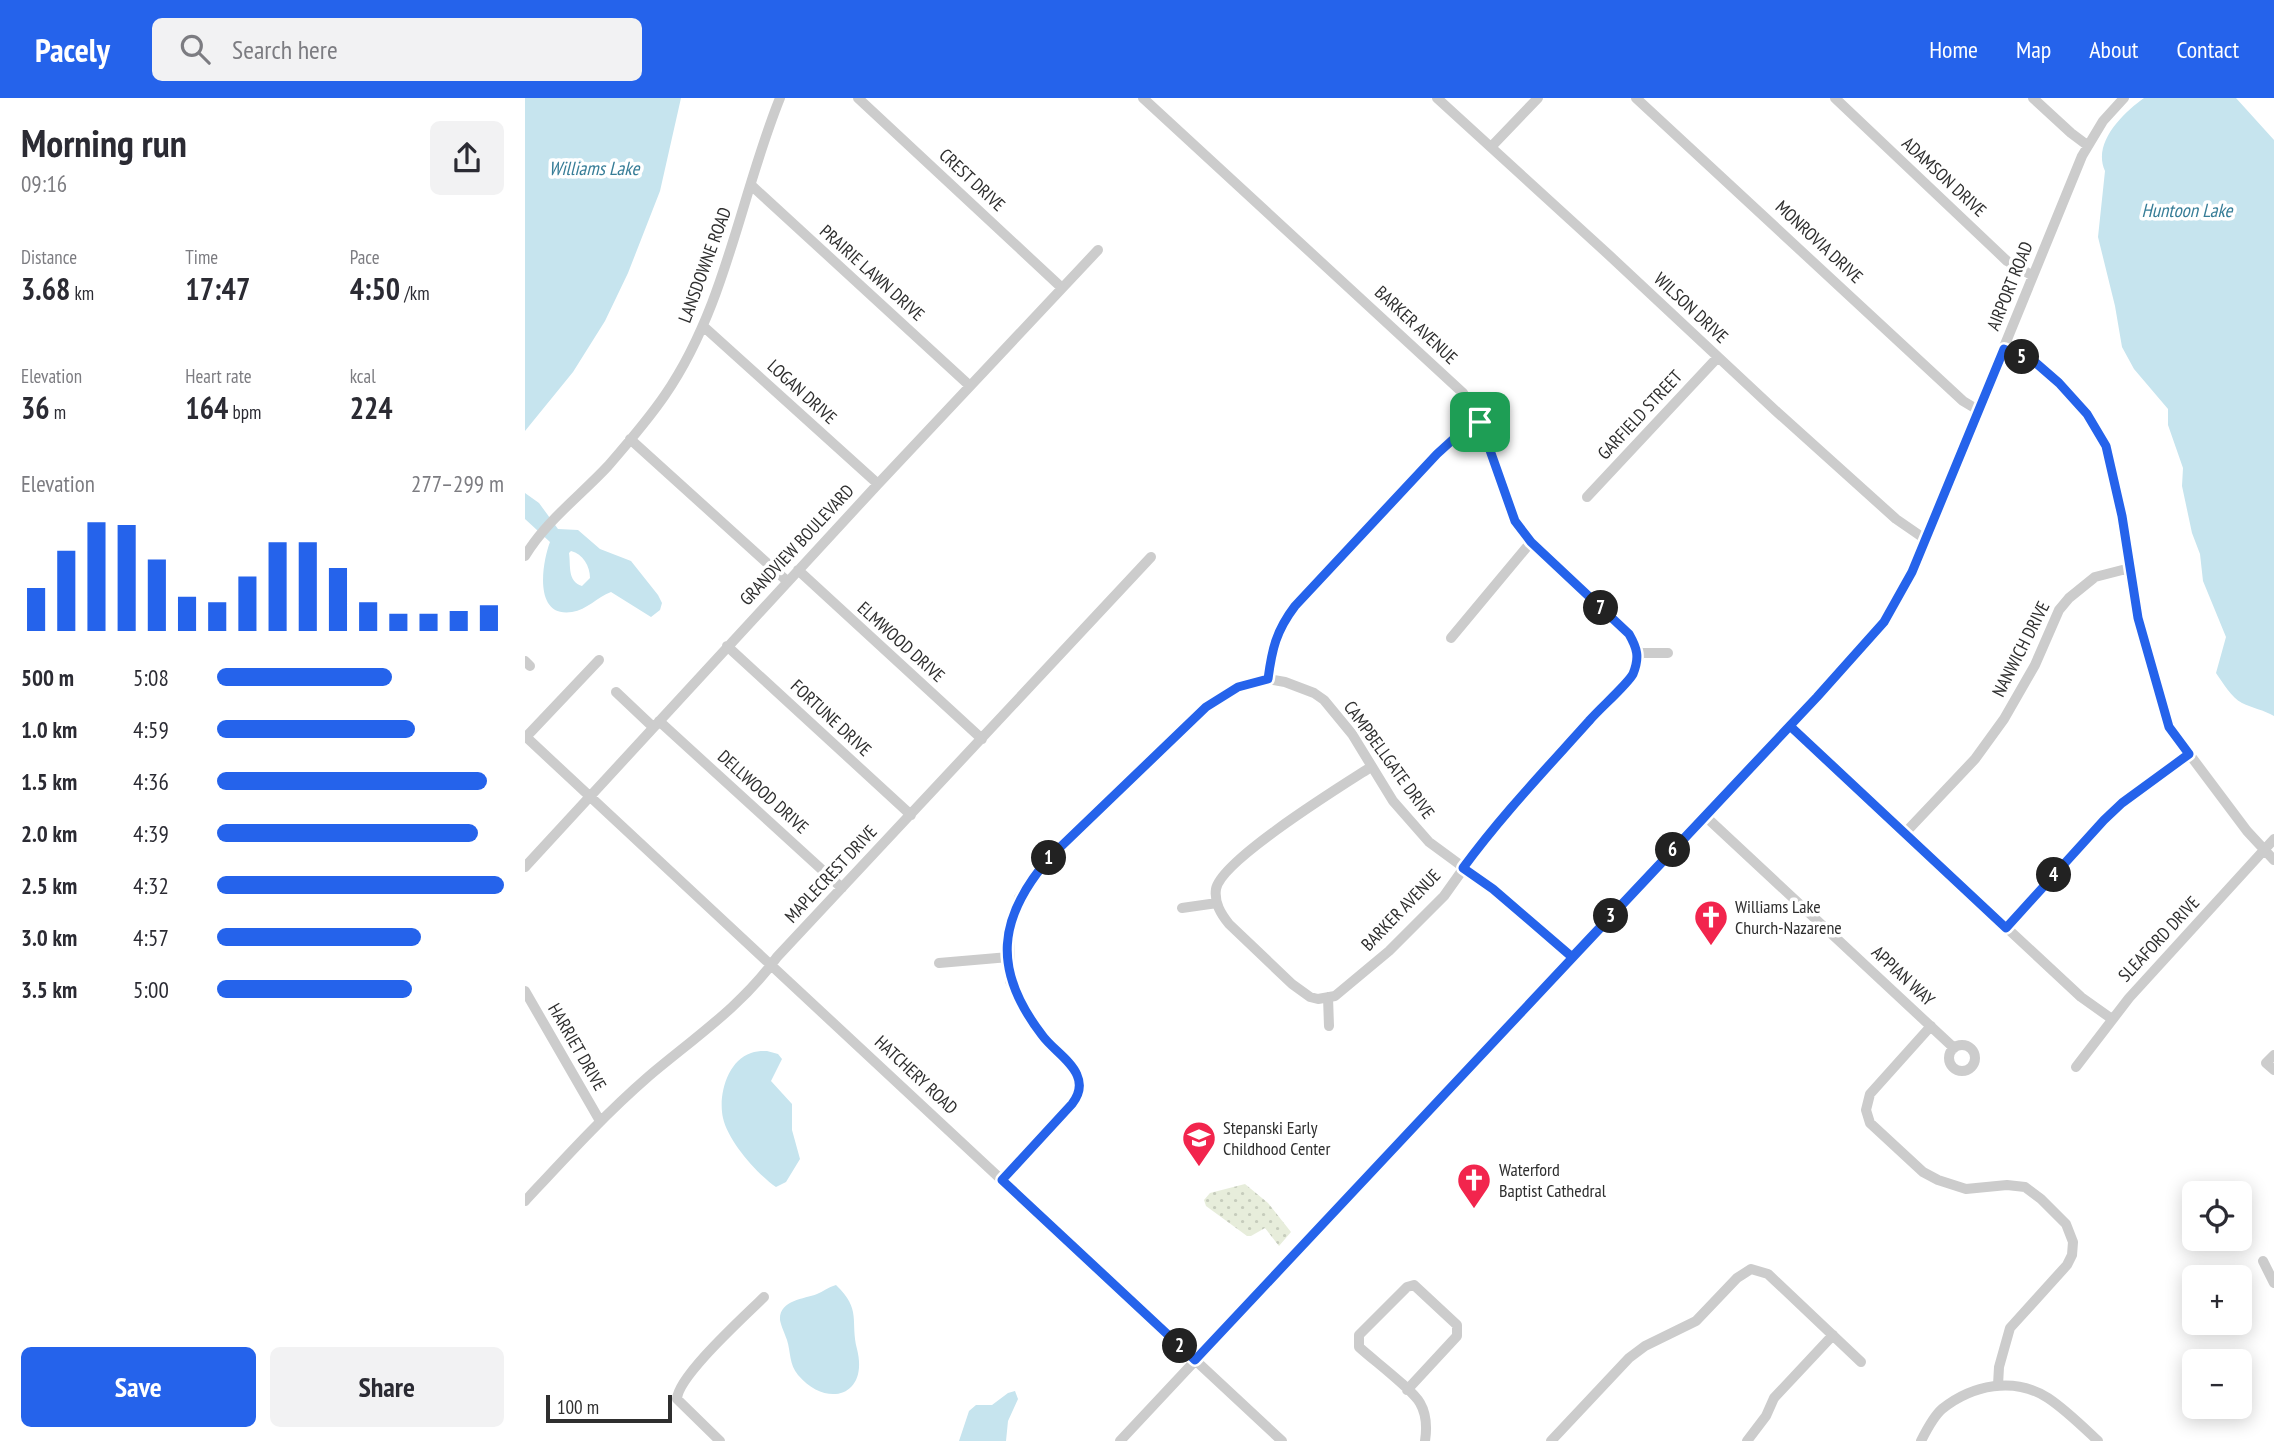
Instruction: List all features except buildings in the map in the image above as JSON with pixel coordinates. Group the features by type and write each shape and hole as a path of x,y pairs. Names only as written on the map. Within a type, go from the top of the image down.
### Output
{"street":[{"name":"LANSDOWNE ROAD","path":"525,556 554,519 630,439 664,396 688,357 712,306 780,98"},
{"name":"CREST DRIVE","path":"857,98 1062,288"},
{"name":"BARKER AVENUE","path":"1143,98 1463,393 1477,414 1515,521 1531,542 1629,634 1638,653 1632,676 1542,772 1486,837 1444,896 1389,951 1335,996 1328,997"},
{"name":"WILSON DRIVE","path":"1437,98 1896,519 1925,539"},
{"path":"1491,148 1538,98"},
{"name":"MONROVIA DRIVE","path":"1636,98 1963,401 1978,410"},
{"name":"ADAMSON DRIVE","path":"1835,98 2007,261 2033,276"},
{"path":"2033,98 2070,133 2087,145"},
{"name":"AIRPORT ROAD","path":"1120,1441 1790,726 1884,622 1903,590 1925,539 2087,145 2106,117 2124,98"},
{"name":"PRAIRIE LAWN DRIVE","path":"751,186 970,386"},
{"name":"GRANDVIEW BOULEVARD","path":"525,867 787,581 1098,250"},
{"name":"LOGAN DRIVE","path":"703,326 878,484"},
{"path":"2004,349 2036,363 2050,374 2087,414 2099,432 2106,446 2115,481 2138,618 2169,727 2247,831 2274,860"},
{"name":"GARFIELD STREET","path":"1587,497 1718,357"},
{"path":"1002,1180 1072,1104 1079,1095 1080,1084 1076,1072 1047,1042 1019,1001 1010,981 1009,930 1019,898 1050,857 1206,707 1238,687 1268,679 1273,647 1282,624 1295,606 1437,454 1459,434 1480,422"},
{"path":"630,439 787,581"},
{"path":"1451,638 1531,542"},
{"name":"MAPLECREST DRIVE","path":"525,1201 600,1121 739,1003 771,965 1151,556"},
{"name":"NANWICH DRIVE","path":"1905,833 1975,759 2004,719 2035,665 2059,610 2069,598 2095,577 2130,568"},
{"name":"ELMWOOD DRIVE","path":"798,570 982,738"},
{"name":"FORTUNE DRIVE","path":"727,646 911,815"},
{"path":"1638,653 1668,653"},
{"path":"526,737 599,660"},
{"name":"CAMPBELLGATE DRIVE","path":"1268,679 1286,682 1324,700 1352,734 1371,767 1409,821 1429,842 1511,904 1572,957"},
{"name":"DELLWOOD DRIVE","path":"616,692 842,888"},
{"path":"1790,726 2081,997 2112,1020"},
{"name":"HATCHERY ROAD","path":"526,737 1282,1441"},
{"path":"2006,928 2104,820 2122,803 2189,754"},
{"path":"1329,1026 1328,997 1310,997 1292,984 1229,924 1220,913 1216,889 1221,877 1284,824 1371,767"},
{"name":"APPIAN WAY","path":"1705,816 1954,1048"},
{"name":"SLEAFORD DRIVE","path":"2076,1067 2129,998 2274,839"},
{"path":"1182,908 1217,903"},
{"path":"939,963 1009,957"},
{"name":"HARRIET DRIVE","path":"525,991 600,1121"},
{"path":"1931,1026 1870,1094 1866,1110 1870,1123 1923,1172 1938,1180 1966,1189 2007,1185 2025,1187 2042,1199 2066,1224 2073,1242 2072,1255 2067,1265 2010,1328 1999,1367 1998,1385"},
{"path":"2263,1261 2274,1283"},
{"path":"1556,1439 1629,1358 1645,1346 1696,1321 1737,1278 1751,1269 1768,1274 1861,1362"},
{"path":"1406,1390 1457,1336 1457,1325 1414,1285 1407,1287 1359,1335 1359,1347 1406,1390 1419,1401 1425,1414 1425,1441"},
{"path":"720,1441 677,1399 677,1391 694,1369 764,1297"},
{"path":"1747,1441 1766,1416 1774,1398 1833,1335"},
{"path":"1921,1441 1940,1410 1973,1390 1998,1385 2015,1386 2046,1397 2098,1441"}],"green space":[{"path":"1245,1184 1268,1203 1291,1232 1279,1246 1265,1228 1247,1236 1206,1206 1204,1200 1210,1193"}],"water":[{"name":"Williams Lake","path":"525,98 681,98 660,191 628,273 605,321 573,372 525,431"},
{"name":"Huntoon Lake","path":"2144,98 2236,98 2274,140 2274,716 2238,700 2227,690 2216,673 2226,637 2203,581 2200,554 2192,533 2182,486 2183,468 2168,425 2168,409 2134,369 2122,347 2098,237 2105,171 2102,160 2106,140 2119,120"},
{"path":"525,493 539,503 558,529 578,530 600,549 631,561 658,595 662,603 660,610 651,617 611,592 577,611 560,612 551,607 543,587 550,542 525,519","holes":["571,551 585,561 590,574 590,578 582,586 574,581 571,573"]},
{"path":"767,1051 778,1054 782,1059 771,1081 792,1104 792,1130 800,1159 786,1182 776,1187 752,1166 737,1147 726,1127 722,1109 726,1080 736,1063 751,1053"},
{"path":"836,1285 852,1309 859,1365 857,1378 851,1387 833,1394 809,1386 795,1371 780,1320 781,1313 788,1304"},
{"path":"1015,1391 1018,1399 1008,1421 1006,1441 959,1441 969,1411 976,1405 992,1405"}],"place":[{"name":"Williams Lake Church-Nazarene","path":"1711,947"},
{"name":"Stepanski Early Childhood Center","path":"1199,1168"},
{"name":"Waterford Baptist Cathedral","path":"1474,1210"}],"route":[{"path":"2004,349 2036,363 2059,383 2087,414 2106,446 2122,516 2138,618 2169,727 2189,754 2122,803 2104,820 2006,928 1790,726 1195,1360 1002,1180 1072,1104 1079,1095 1080,1084 1076,1072 1030,1020 1010,981 1008,943 1014,913 1019,898 1050,857 1206,707 1238,687 1268,679 1273,647 1282,624 1295,606 1437,454 1459,434 1480,422 1515,521 1531,542 1629,634 1639,656 1632,676 1551,763 1486,837 1463,868 1493,889 1572,957 1884,622 1912,572 2004,349"}]}
